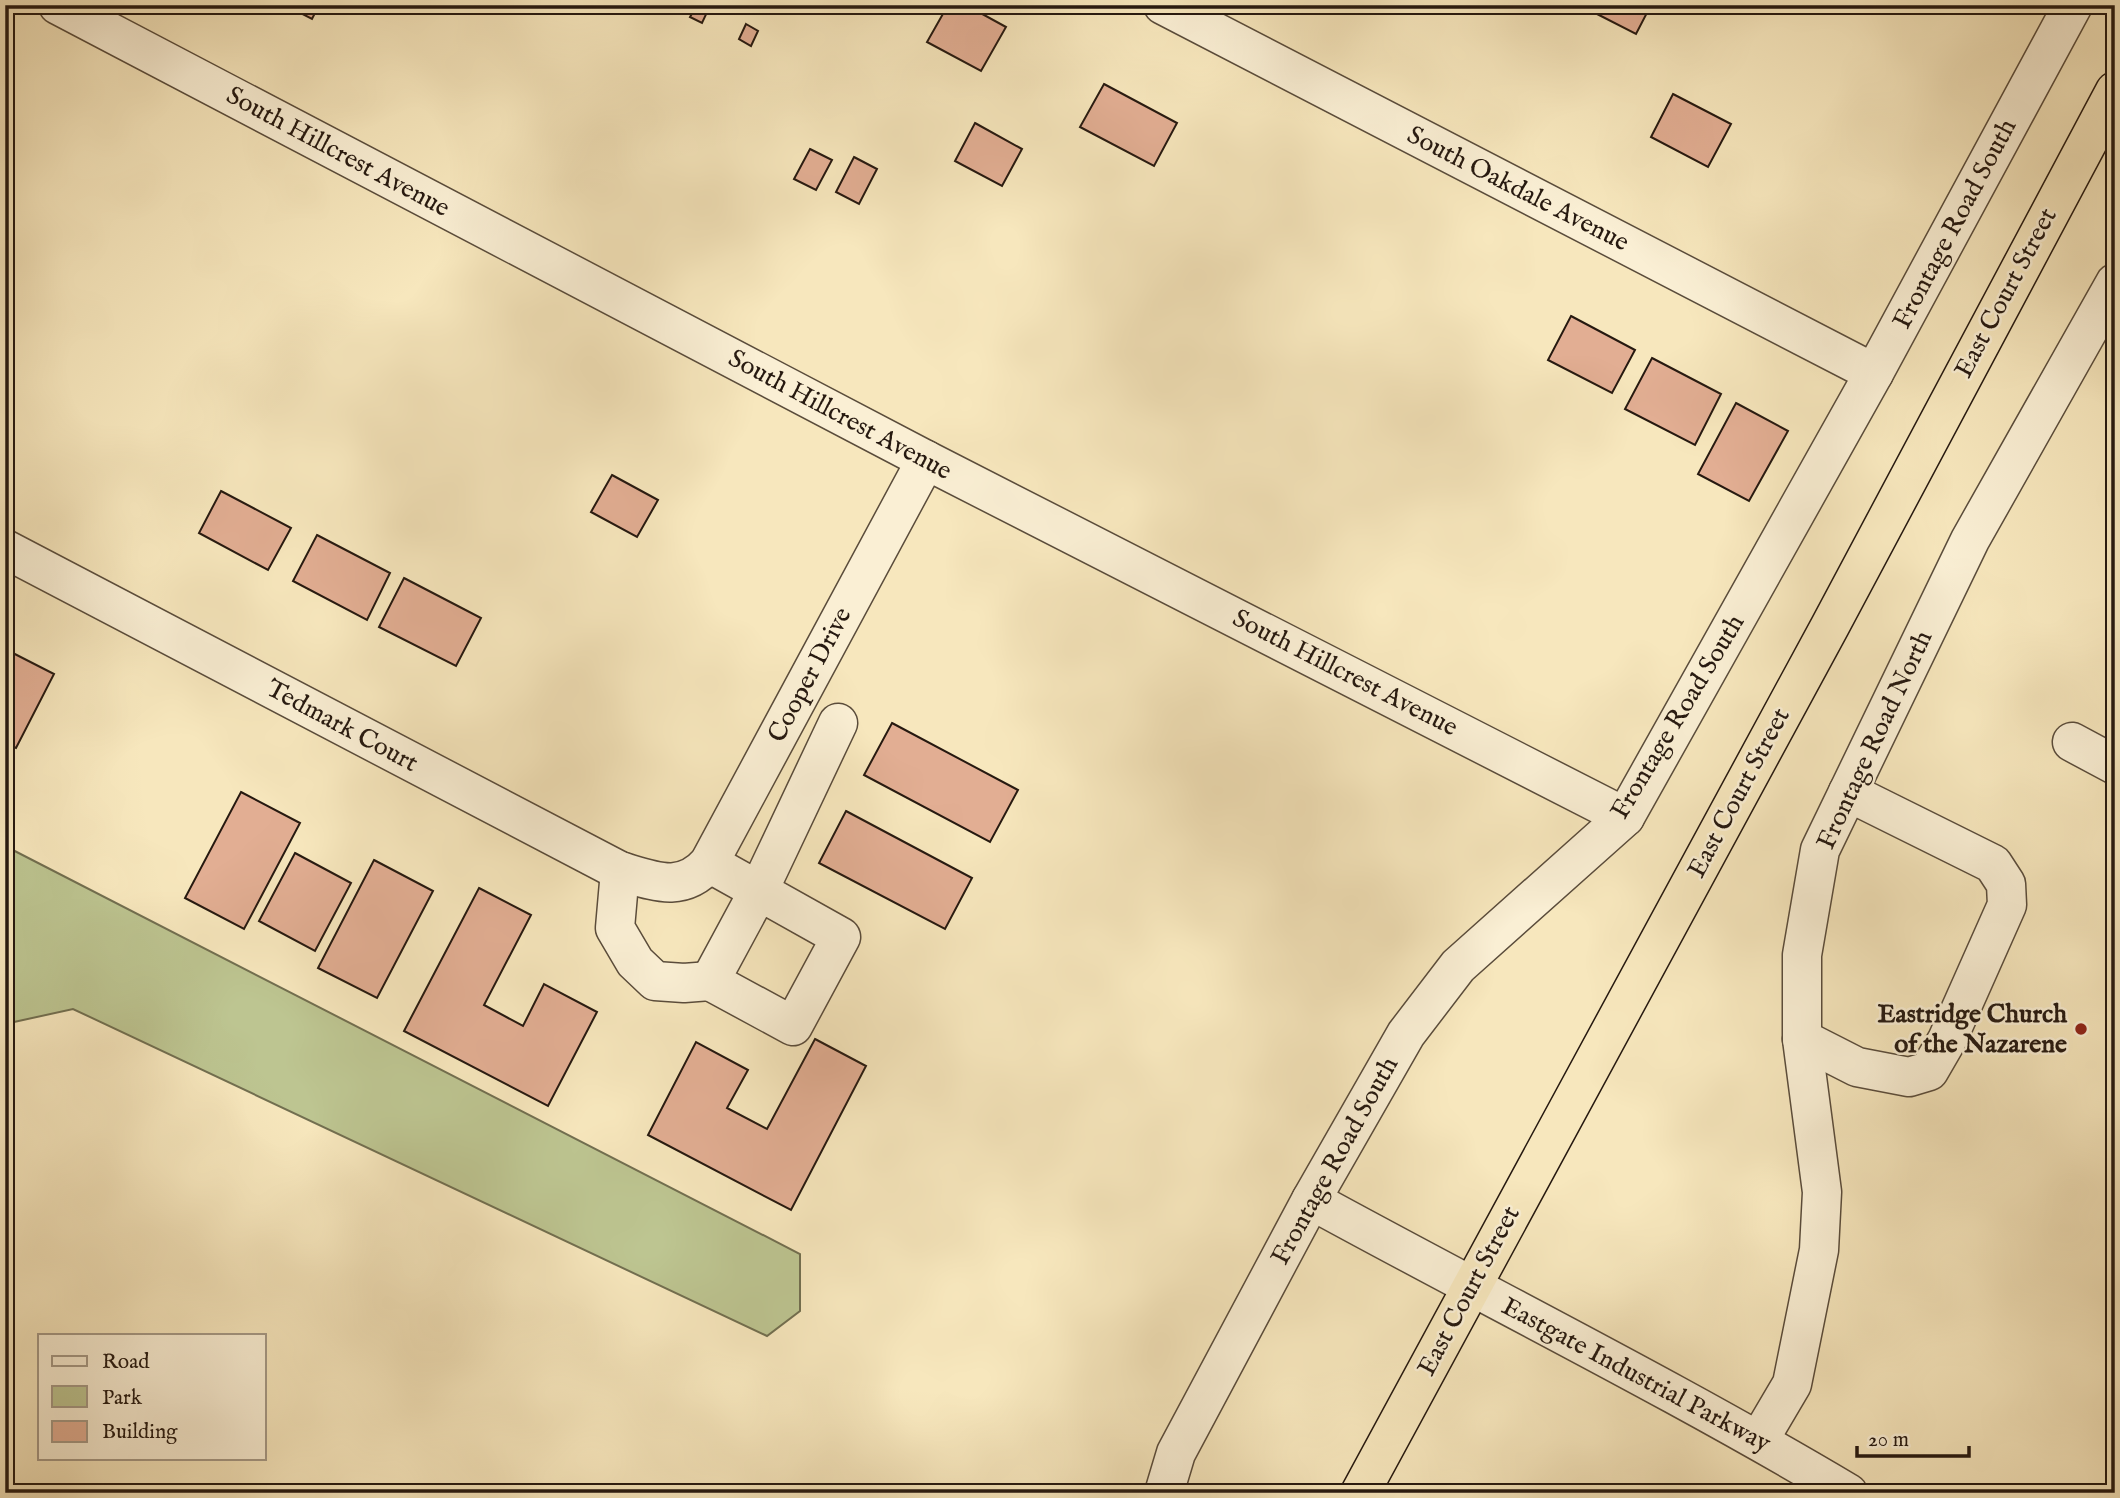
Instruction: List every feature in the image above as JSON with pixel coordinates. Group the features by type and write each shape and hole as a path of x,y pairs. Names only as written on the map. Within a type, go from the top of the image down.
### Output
{"highway":[{"name":"East Court Street","path":"1360,1493 1830,626 2115,91"}],"street":[{"name":"South Hillcrest Avenue","path":"58,5 926,460 1625,817"},
{"name":"South Oakdale Avenue","path":"1163,5 1874,373"},
{"name":"Frontage Road South","path":"1164,1493 1176,1453 1311,1200 1406,1034 1458,966 1625,817 1874,373 2073,5"},
{"name":"Frontage Road North","path":"1759,1440 1792,1384 1819,1250 1822,1192 1802,1040 1802,955 1820,850 1970,540 2113,289"},
{"name":"Cooper Drive","path":"696,871 926,460"},
{"name":"Tedmark Court","path":"5,550 620,872 667,884 696,871"},
{"path":"710,981 758,892 838,723"},
{"path":"2072,742 2115,765"},
{"path":"1802,1040 1857,1068 1909,1077 1929,1071 1947,1040 2007,905 2006,884 1993,864 1848,793"},
{"path":"620,872 615,928 635,962 655,981 684,984 710,981 793,1026 841,937 758,892 696,871"},
{"name":"Eastgate Industrial Parkway","path":"1311,1200 1759,1440 1848,1493"}],"green space":[{"path":"5,846 800,1254 800,1311 767,1336 73,1009 5,1024"}],"building":[{"path":"285,5 319,5 312,19"},
{"path":"697,5 709,8 702,23 690,17"},
{"path":"948,5 966,5 1006,27 981,71 927,42"},
{"path":"1602,5 1651,5 1636,34 1597,14"},
{"path":"746,24 758,31 751,46 739,39"},
{"path":"1104,84 1177,123 1154,166 1080,127"},
{"path":"1673,94 1731,124 1708,167 1651,137"},
{"path":"975,123 1022,149 1002,186 955,161"},
{"path":"810,149 832,160 816,190 794,179"},
{"path":"854,157 877,169 859,204 836,192"},
{"path":"1571,316 1635,350 1612,393 1548,360"},
{"path":"1652,358 1721,394 1695,445 1625,409"},
{"path":"1736,403 1788,431 1749,501 1698,474"},
{"path":"612,475 658,500 637,537 591,512"},
{"path":"221,491 291,528 268,570 199,533"},
{"path":"317,535 390,573 367,620 293,581"},
{"path":"404,578 481,618 456,666 379,627"},
{"path":"5,649 54,674 16,748 5,743"},
{"path":"892,723 1018,790 990,842 864,775"},
{"path":"241,792 300,823 244,929 185,898"},
{"path":"846,811 972,878 945,929 819,863"},
{"path":"295,853 351,883 315,951 259,921"},
{"path":"374,860 433,891 377,998 318,968"},
{"path":"479,888 531,915 484,1005 523,1026 544,984 597,1012 548,1106 404,1031"},
{"path":"815,1039 866,1066 791,1210 648,1135 696,1042 748,1070 727,1108 767,1129"}],"place":[{"name":"Eastridge Church of the Nazarene","path":"2081,1029"}]}
